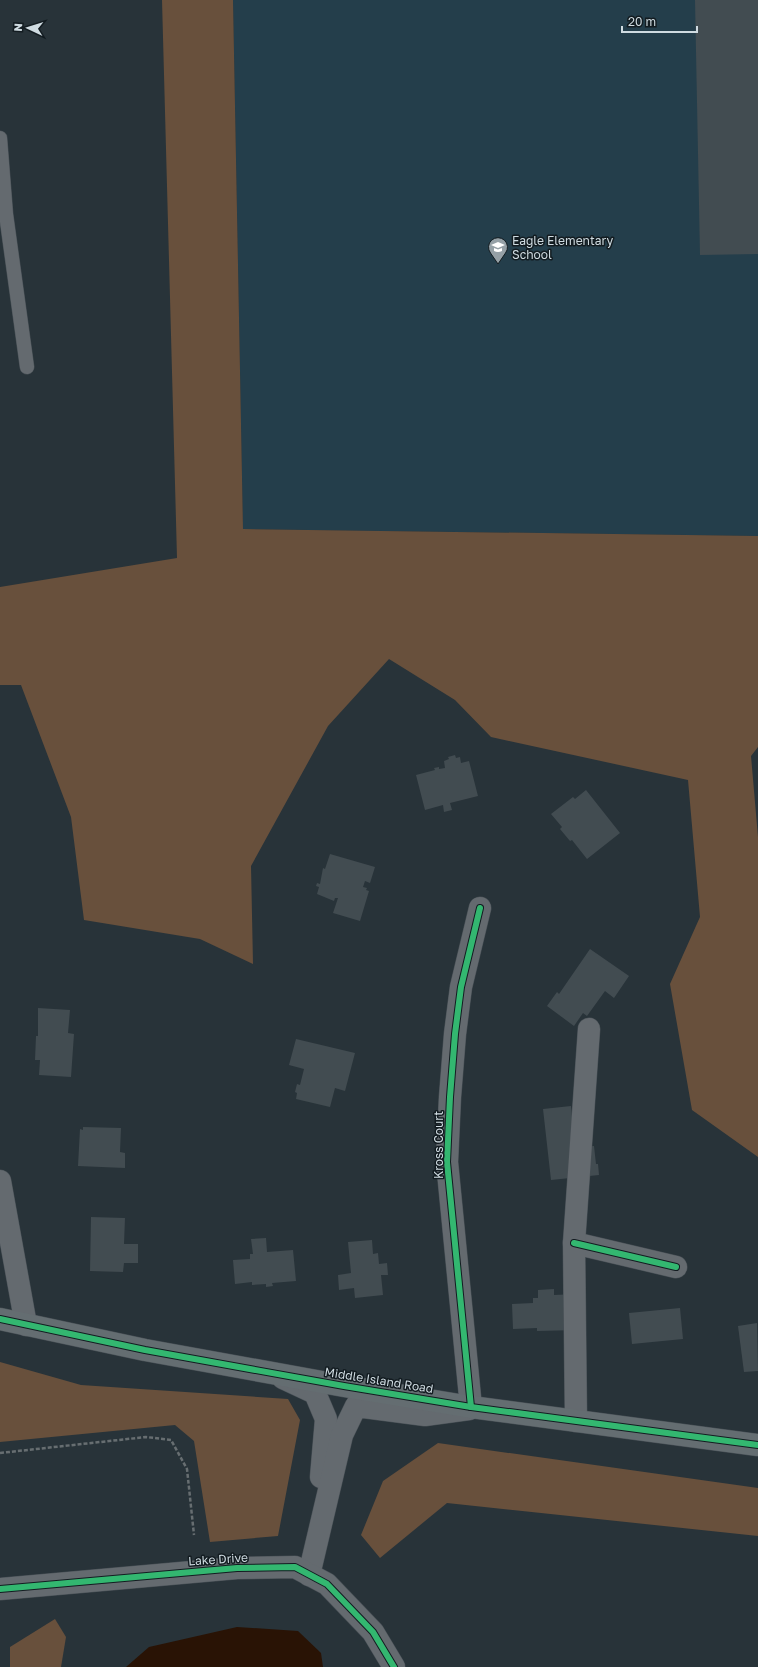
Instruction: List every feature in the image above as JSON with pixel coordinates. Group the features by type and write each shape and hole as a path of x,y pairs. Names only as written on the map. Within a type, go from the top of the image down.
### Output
{"street":[{"name":"Kross Court","path":"475,1407 447,1162 454,1034 461,987 480,908"},
{"path":"576,1421 574,1243 589,1029"},
{"path":"0,1181 26,1325"},
{"path":"574,1243 676,1267"},
{"name":"Middle Island Road","path":"0,1319 145,1350 475,1407 758,1445"},
{"path":"273,1373 315,1393 326,1419 321,1476 302,1571"},
{"path":"302,1571 342,1435 356,1406 425,1415 475,1407"},
{"name":"Lake Drive","path":"0,1589 237,1568 302,1571 327,1584 373,1632 394,1667"}],"lane":[{"path":"0,138 6,214 27,368"}],"path":[{"path":"0,1453 146,1436 171,1440 187,1469 194,1535"}],"shaded area":[{"path":"162,0 233,0 243,529 758,536 758,747 751,756 758,837 758,1157 692,1110 670,984 700,917 688,780 491,737 455,700 389,659 328,726 251,866 253,964 200,939 84,920 71,817 21,685 0,685 0,587 177,558"},
{"name":"Eagle Elementary School","path":"233,0 758,0 758,536 243,529"},
{"path":"0,1362 81,1385 288,1399 300,1420 278,1536 210,1542 194,1441 175,1425 0,1442"},
{"path":"438,1443 758,1488 758,1536 447,1503 380,1558 361,1535 383,1481"},
{"path":"55,1619 66,1637 61,1667 10,1667 10,1647"},
{"path":"237,1627 298,1631 321,1653 323,1667 126,1667 149,1647"}],"building":[{"path":"695,0 758,0 758,254 700,255"},
{"path":"455,755 456,758 460,757 461,763 469,761 478,796 450,803 452,810 444,812 443,805 425,810 416,775 435,770 434,768 445,768 444,761 449,759 448,757"},
{"path":"586,790 620,833 587,859 572,840 570,841 560,829 562,827 551,814 573,797 575,799"},
{"path":"330,854 375,867 370,883 365,881 363,887 367,888 366,890 369,891 360,921 333,913 338,898 335,898 334,901 317,894 319,887 316,886 317,883 320,884 323,868 325,869"},
{"path":"590,949 629,976 614,998 605,991 587,1016 583,1013 574,1026 547,1006 557,992 559,994"},
{"path":"38,1008 70,1010 68,1033 74,1034 71,1077 39,1075 40,1060 35,1060 36,1036 38,1036"},
{"path":"296,1039 355,1053 345,1091 335,1088 330,1107 296,1099 297,1093 295,1092 297,1084 300,1085 304,1069 289,1065"},
{"path":"571,1106 572,1116 582,1147 594,1146 599,1175 551,1180 543,1109"},
{"path":"83,1127 121,1128 120,1152 125,1153 125,1168 78,1166 80,1129 83,1130"},
{"path":"91,1217 125,1218 124,1244 138,1244 138,1263 124,1263 123,1272 90,1271"},
{"path":"266,1238 267,1252 293,1250 296,1281 272,1283 273,1286 266,1287 266,1284 252,1285 252,1282 235,1284 233,1260 250,1259 250,1254 253,1254 251,1239"},
{"path":"372,1240 373,1254 378,1253 379,1264 387,1263 388,1275 381,1275 383,1295 355,1298 354,1288 339,1290 338,1275 351,1273 348,1242"},
{"path":"554,1289 554,1295 577,1294 578,1330 537,1331 537,1328 513,1329 512,1304 533,1303 533,1298 538,1298 538,1290"},
{"path":"680,1308 683,1339 632,1344 629,1313"},
{"path":"757,1323 758,1371 744,1372 738,1326"}],"cycle path":[{"path":"471,1407 447,1162 455,1034 461,987 480,908"},
{"path":"574,1243 676,1267"},
{"path":"0,1319 145,1350 344,1386 471,1407 758,1445"},
{"path":"0,1589 237,1568 295,1567 327,1584 373,1632 394,1667"}],"place":[{"name":"Eagle Elementary School","path":"498,264"}]}
